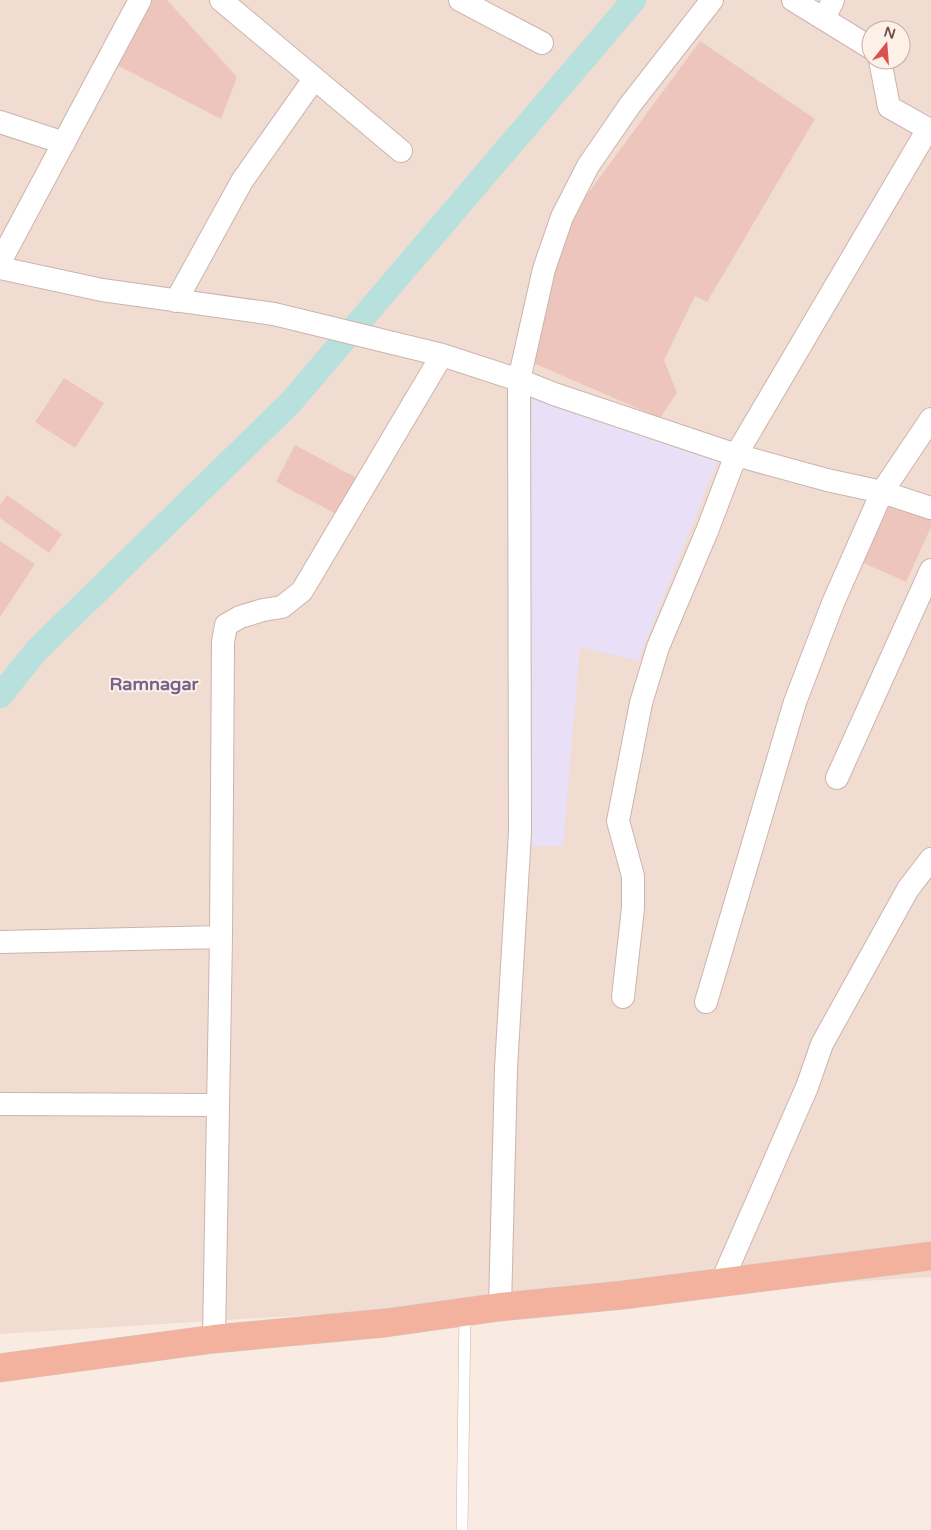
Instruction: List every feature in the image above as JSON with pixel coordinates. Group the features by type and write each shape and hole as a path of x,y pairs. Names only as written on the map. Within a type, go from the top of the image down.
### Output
{"highway":[{"path":"0,1368 214,1339 385,1323 500,1307 623,1295 931,1256"}],"street":[{"path":"0,262 140,0"},
{"path":"221,0 400,151"},
{"path":"460,0 542,43"},
{"path":"500,1307 506,1068 520,832 519,380 544,268 562,217 588,166 630,105 712,0"},
{"path":"793,0 828,9 861,39"},
{"path":"623,997 633,908 633,876 618,821 641,703 658,647 707,531 736,455 930,130 888,107 882,70"},
{"path":"176,301 242,181 314,79"},
{"path":"0,122 64,143"},
{"path":"0,268 102,290 274,314 442,355 736,455 827,480 882,492 931,508"},
{"path":"214,1339 221,937 223,642 226,625 240,617 282,607 302,591 442,355"},
{"path":"706,1002 795,702 833,604 882,492 931,419"},
{"path":"837,778 931,570"},
{"path":"722,1281 806,1086 822,1044 908,889 931,859"},
{"path":"0,942 221,937"},
{"path":"0,1104 217,1105"}],"lane":[{"path":"462,1530 466,1312"}],"shaded area":[{"path":"0,0 931,0 931,1277 0,1334"},
{"path":"532,396 718,460 638,661 580,647 563,846 525,846"}],"building":[{"path":"151,0 167,0 237,77 221,119 115,64"},
{"path":"700,41 815,119 707,302 695,296 664,360 677,393 660,418 531,362 567,222"},
{"path":"64,378 104,403 75,448 35,422"},
{"path":"295,445 364,482 344,518 276,482"},
{"path":"878,482 931,513 931,527 906,582 842,553"},
{"path":"7,495 62,534 49,553 0,518 0,505"},
{"path":"0,541 35,564 0,617"}],"waterway":[{"path":"0,696 37,650 291,402 634,0"}],"district":[{"name":"Ramnagar","path":"154,684"}]}
